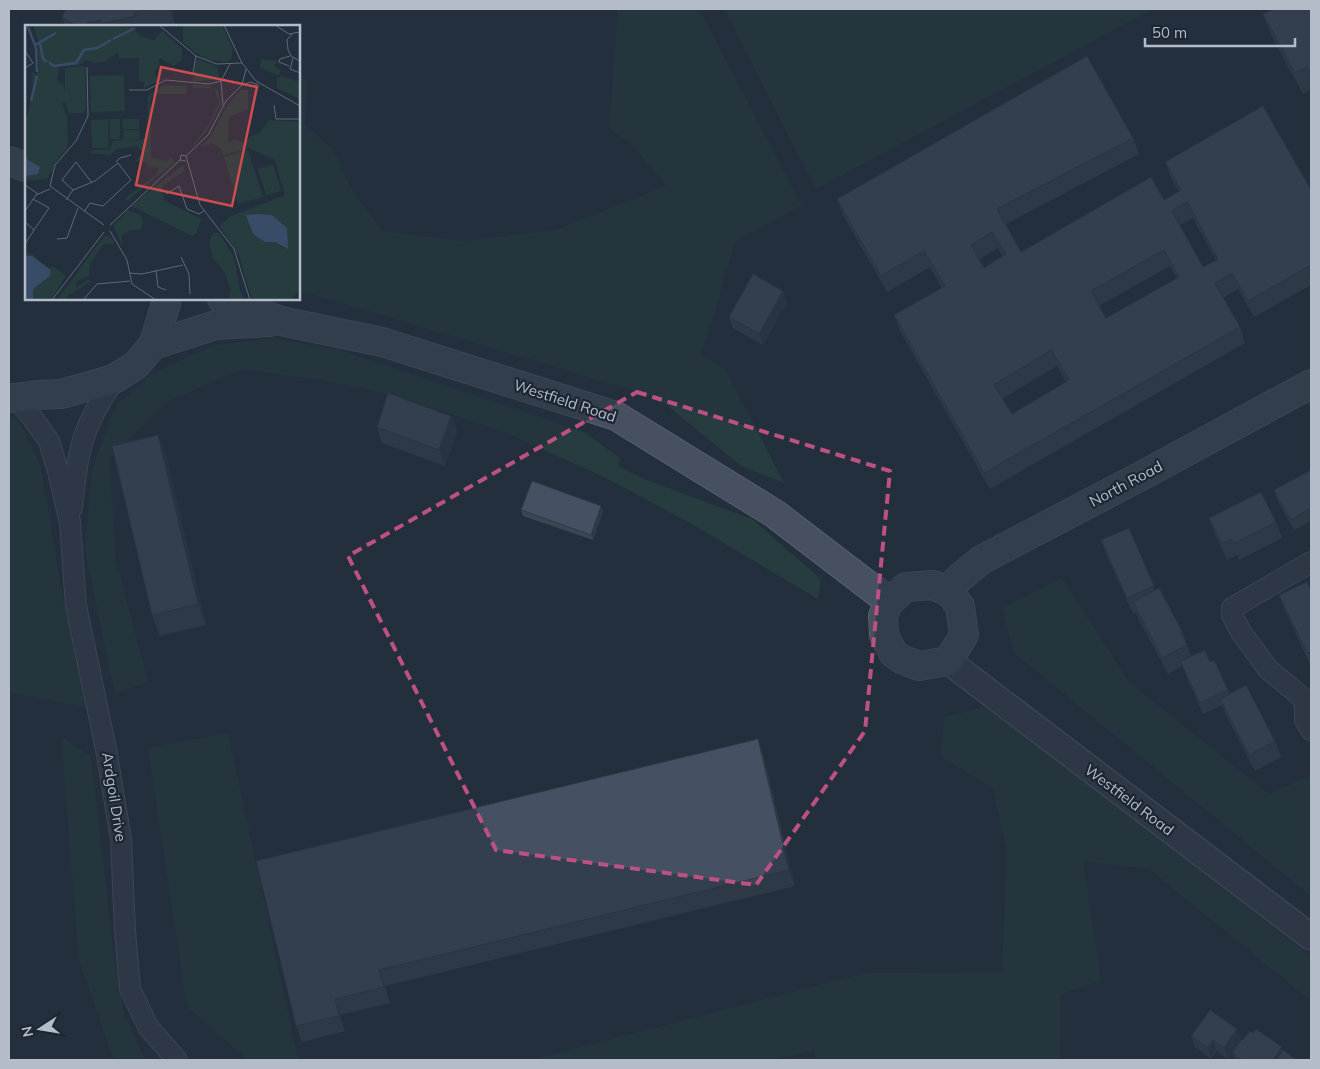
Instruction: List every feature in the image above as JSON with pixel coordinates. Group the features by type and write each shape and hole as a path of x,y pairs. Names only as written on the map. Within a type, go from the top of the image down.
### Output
{"main road":[{"path":"9,161 25,167"},
{"path":"23,402 61,394 114,379 136,364 153,345 166,304 165,300"},
{"name":"Westfield Road","path":"225,300 281,321 382,342 616,416 775,514 890,602"},
{"name":"Westfield Road","path":"153,345 216,325 281,321"},
{"name":"North Road","path":"950,592 956,581 980,560 1311,384"},
{"path":"934,585 950,592 960,606 964,634 948,661 919,666 901,660 893,653 884,636 883,616 890,602 906,587 934,585"}],"street":[{"name":"Ardgoil Drive","path":"70,522 76,469 86,430 96,408 114,379"},
{"name":"Ardgoil Drive","path":"23,402 49,441 70,522 76,606 106,749 121,839 124,931 130,989 149,1028 177,1060"},
{"path":"1311,562 1232,608 1232,615 1241,632 1268,669 1308,698 1305,720 1311,730"},
{"name":"Westfield Road","path":"948,661 1311,937"}],"highlighted area":[{"path":"637,392 890,471 865,731 756,885 496,850 348,556"}],"green space":[{"path":"618,9 699,9 802,206 735,241 708,335 700,354 726,370 784,483 741,466 658,398 300,291 300,73 307,82 305,125 333,149 350,187 382,231 462,241 556,230 666,186 632,144 609,128"},
{"path":"724,9 1153,9 816,189"},
{"path":"273,338 339,350 584,432 620,458 618,466 644,479 752,519 821,579 818,599 690,523 604,477 502,431 391,394 320,380 241,369 167,402 109,458 116,560 148,682 115,694 85,550 92,469 115,406 151,374 212,346"},
{"path":"9,416 19,421 31,443 41,468 65,611 89,708 9,692"},
{"path":"1062,578 1129,682 1269,794 1311,775 1311,896 1013,652 1002,608"},
{"path":"987,706 1311,957 1311,1001 1149,869 1083,861 1101,981 1061,994 1060,1060 816,1060 814,1050 770,1060 532,1060 865,973 1002,972 1007,851 993,788 940,756 945,717"},
{"path":"228,733 298,1060 247,1060 187,1006 148,748"},
{"path":"61,736 91,757 114,958 125,1016 145,1060 114,1060 79,961"}],"building":[{"path":"66,9 149,9 134,13 135,16 101,24 100,20 85,25 75,25 62,17"},
{"path":"1273,9 1311,9 1311,75 1307,67 1295,73 1263,14"},
{"path":"1087,56 1133,138 997,209 1021,252 1151,177 1164,200 1181,190 1165,162 1263,106 1311,190 1311,265 1248,301 1232,273 1215,283 1240,327 984,473 894,315 945,286 924,251 881,276 837,199","holes":["1187,202 1218,259 1203,267 1172,211","992,232 1006,254 984,268 971,245","1164,250 1179,277 1106,318 1091,291","1051,350 1069,380 1012,414 994,385"]},
{"path":"753,274 783,291 759,334 729,317"},
{"path":"388,393 451,416 439,450 377,427"},
{"path":"158,435 198,604 152,615 112,446"},
{"path":"1311,470 1311,508 1291,520 1274,490"},
{"path":"532,481 601,506 591,535 521,510"},
{"path":"1261,492 1276,522 1233,544 1231,539 1222,544 1209,518"},
{"path":"1129,528 1154,586 1127,598 1101,540"},
{"path":"1307,582 1311,590 1311,652 1307,653 1279,595"},
{"path":"1159,588 1182,631 1187,645 1162,658 1133,602"},
{"path":"1205,650 1210,662 1214,660 1228,690 1200,703 1180,661"},
{"path":"1246,685 1275,741 1249,755 1220,699"},
{"path":"758,739 789,870 379,970 384,987 335,999 339,1016 296,1026 256,861"},
{"path":"1210,1010 1237,1029 1224,1048 1213,1040 1208,1048 1191,1036"},
{"path":"1256,1029 1282,1047 1273,1060 1242,1060 1232,1053 1250,1031 1253,1033"},
{"path":"1283,1050 1297,1060 1276,1060"}]}
